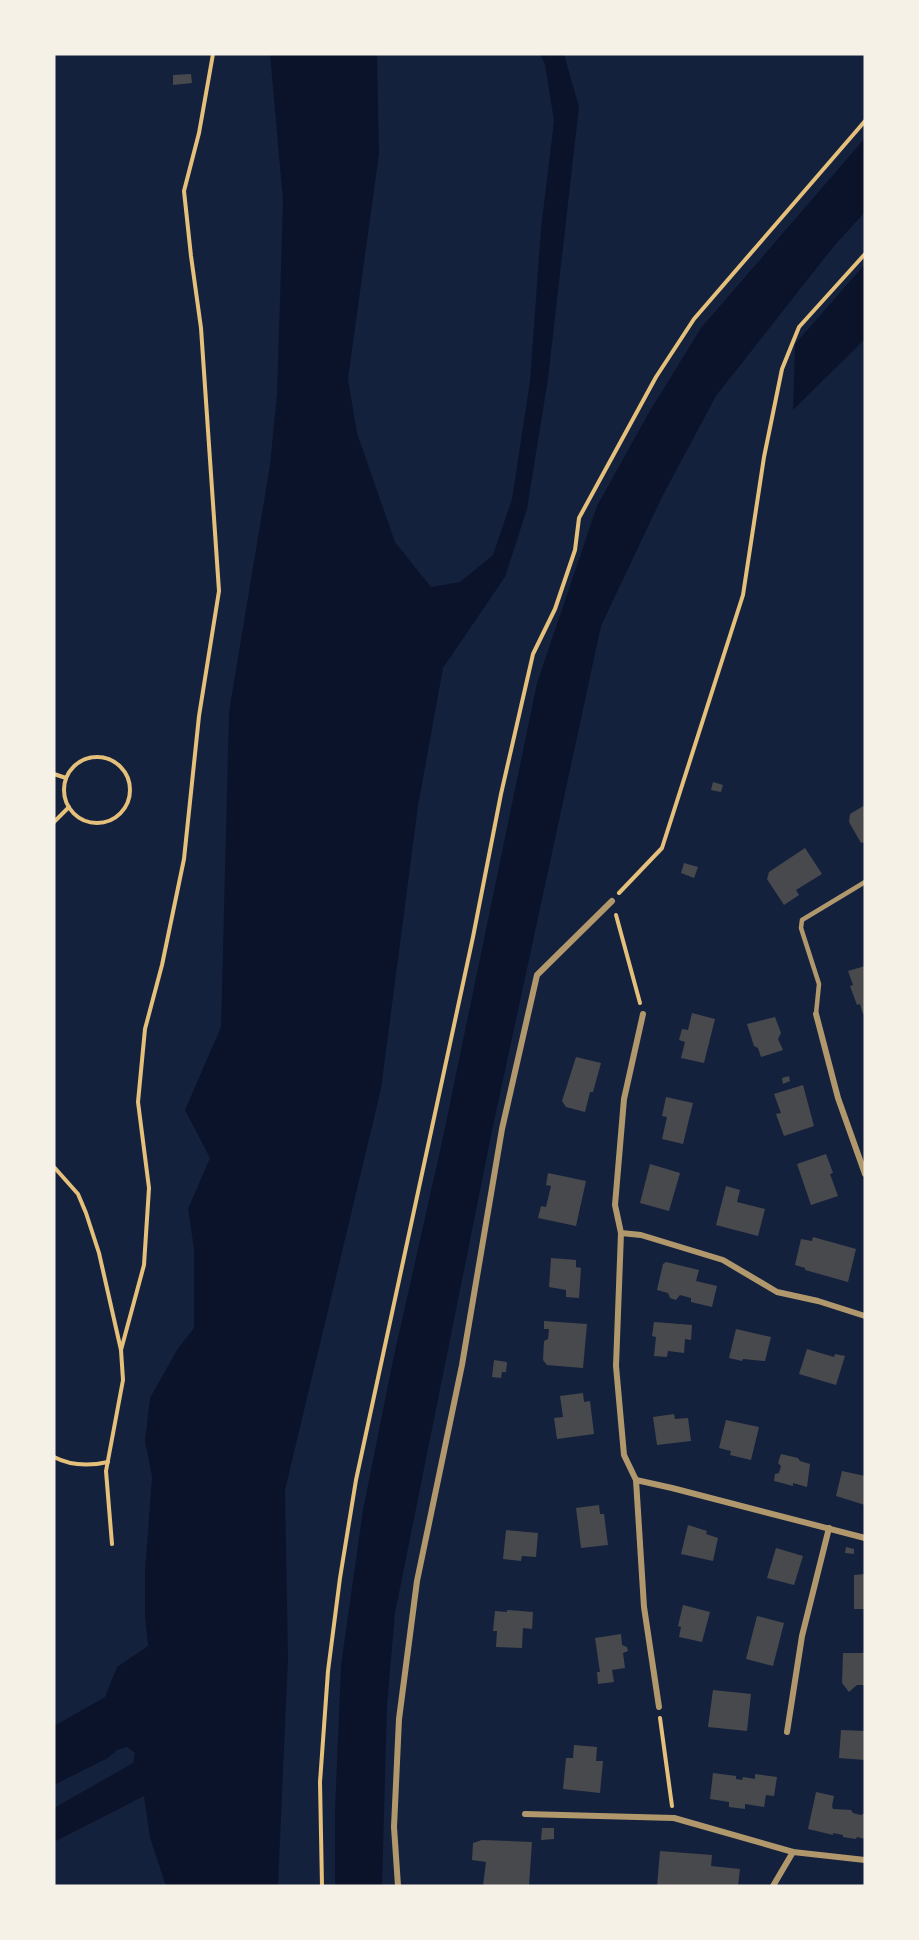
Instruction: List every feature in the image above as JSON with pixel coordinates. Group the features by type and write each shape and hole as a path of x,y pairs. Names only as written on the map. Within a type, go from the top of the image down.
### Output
{"street":[{"path":"398,1886 393,1827 399,1719 417,1581 462,1365 502,1129 537,975 612,900"},
{"path":"643,1014 624,1099 615,1205 621,1233 616,1366 624,1455 636,1480 644,1607 658,1707"},
{"path":"816,1014 838,1098 865,1174"},
{"path":"621,1233 641,1236 723,1260 777,1292 818,1301 865,1316"},
{"path":"636,1480 865,1538"},
{"path":"787,1732 802,1636 829,1528"},
{"path":"525,1814 674,1818 793,1852 865,1860"},
{"path":"773,1886 793,1852"}],"lane":[{"path":"816,1014 819,984 801,928 802,921 808,915 865,882"}],"path":[{"path":"122,1350 144,1265 149,1188 138,1102 145,1029 162,965 184,859 199,716 219,591 201,328 184,190 199,133 213,54"},
{"path":"322,1886 320,1782 328,1671 356,1480 532,654 555,609 575,550 579,518 656,377 694,319 865,121"},
{"path":"643,1014 612,900 663,848 742,595 764,456 782,369 799,327 865,254"},
{"path":"86,759 107,759 117,764 123,771 128,780 129,790 124,808 110,820 100,823 89,822 79,818 69,807 64,792 66,778 77,764 86,759"},
{"path":"54,774 66,778"},
{"path":"54,822 69,807"},
{"path":"54,1167 78,1194 87,1213 122,1350 123,1380 106,1471 112,1544"},
{"path":"54,1457 62,1461 91,1466 108,1462"},
{"path":"658,1707 674,1818"}],"water":[{"path":"270,54 377,54 379,154 348,379 357,433 395,542 431,587 460,582 493,555 512,499 530,381 541,229 554,121 545,64 540,54 564,54 579,107 548,379 527,509 505,577 443,668 418,806 381,1089 285,1490 288,1659 278,1886 166,1886 150,1838 144,1796 54,1842 54,1808 133,1763 135,1753 127,1747 117,1750 108,1758 54,1785 54,1726 105,1697 117,1667 148,1646 145,1617 145,1572 152,1477 145,1441 150,1398 177,1350 194,1328 194,1249 188,1209 210,1158 185,1110 221,1027 229,712 270,465 277,394 283,201"},
{"path":"865,138 865,212 834,246 716,396 662,497 601,626 492,1131 395,1613 387,1705 382,1886 335,1886 335,1811 341,1665 363,1510 537,683 597,506 648,414 701,328"},
{"path":"865,264 865,339 793,410 795,344"}],"building":[{"path":"191,74 192,83 173,85 173,75"},
{"path":"713,782 723,785 721,792 711,790"},
{"path":"865,805 865,845 861,843 849,822 850,814"},
{"path":"805,848 822,874 796,890 799,895 784,905 767,879 769,872"},
{"path":"684,863 698,867 694,878 681,873"},
{"path":"865,966 865,1014 863,1014 850,986 853,985 848,971"},
{"path":"692,1013 715,1019 704,1063 681,1058 685,1042 679,1040 682,1029 688,1030"},
{"path":"775,1017 781,1033 778,1039 783,1050 761,1057 758,1048 754,1046 747,1024"},
{"path":"576,1057 601,1063 585,1112 566,1107 562,1101"},
{"path":"789,1076 790,1081 783,1084 782,1078"},
{"path":"803,1085 814,1126 784,1136 776,1114 781,1113 774,1094"},
{"path":"666,1097 693,1103 683,1144 662,1139 667,1117 662,1116"},
{"path":"826,1154 838,1196 811,1205 797,1164"},
{"path":"650,1164 680,1173 669,1211 640,1203"},
{"path":"548,1173 586,1181 576,1226 538,1218 541,1206 546,1207 551,1186 546,1185"},
{"path":"726,1186 740,1190 737,1202 765,1209 758,1236 716,1225"},
{"path":"813,1237 856,1249 848,1282 795,1265 801,1239 812,1241"},
{"path":"551,1258 576,1260 576,1267 581,1268 579,1298 566,1297 566,1290 549,1287"},
{"path":"666,1262 699,1270 696,1281 717,1286 712,1307 691,1302 691,1298 680,1295 676,1300 670,1298 668,1293 657,1290 663,1264"},
{"path":"544,1321 587,1324 583,1368 547,1365 543,1360 544,1341 548,1339 549,1329 544,1329"},
{"path":"654,1322 692,1325 691,1340 685,1339 684,1353 668,1351 667,1357 654,1356 656,1337 652,1336"},
{"path":"736,1329 771,1337 765,1361 743,1359 742,1361 729,1358"},
{"path":"807,1349 834,1357 835,1354 845,1356 836,1385 799,1374"},
{"path":"494,1360 507,1362 506,1372 502,1372 501,1378 492,1377"},
{"path":"583,1393 584,1402 590,1401 594,1434 557,1439 554,1418 563,1417 560,1396"},
{"path":"674,1414 675,1419 688,1418 691,1441 657,1445 653,1417"},
{"path":"726,1420 759,1427 751,1460 730,1455 731,1451 719,1448"},
{"path":"781,1454 810,1464 807,1487 774,1481 775,1474 779,1473 781,1466 778,1463"},
{"path":"842,1471 865,1476 865,1505 836,1496"},
{"path":"599,1505 600,1514 604,1514 608,1545 581,1548 576,1508"},
{"path":"688,1525 707,1531 706,1534 718,1538 713,1561 681,1554"},
{"path":"506,1530 538,1533 536,1557 522,1556 521,1561 503,1559"},
{"path":"846,1547 854,1549 854,1554 845,1553"},
{"path":"776,1548 803,1556 794,1585 767,1578"},
{"path":"865,1574 865,1609 854,1609 854,1575"},
{"path":"683,1605 710,1612 702,1642 679,1637 681,1627 678,1626"},
{"path":"507,1610 533,1612 532,1629 523,1628 522,1648 496,1647 497,1631 493,1631 495,1611 507,1612"},
{"path":"757,1616 784,1623 773,1666 746,1659"},
{"path":"621,1634 622,1645 627,1647 628,1651 623,1653 625,1668 612,1670 614,1682 598,1684 597,1672 600,1672 595,1638"},
{"path":"843,1653 865,1653 865,1685 857,1685 849,1692 842,1683"},
{"path":"713,1690 751,1694 747,1731 708,1727"},
{"path":"841,1730 865,1731 865,1760 839,1758"},
{"path":"574,1745 597,1747 596,1761 603,1761 600,1793 563,1789 566,1758 573,1758"},
{"path":"713,1773 736,1776 736,1779 742,1780 743,1777 755,1779 755,1774 777,1777 774,1796 766,1795 764,1807 745,1804 745,1809 729,1807 729,1802 710,1799"},
{"path":"816,1792 834,1796 833,1809 851,1810 861,1815 865,1813 865,1839 843,1837 843,1835 808,1829"},
{"path":"542,1828 554,1828 554,1839 541,1840"},
{"path":"482,1840 532,1842 529,1886 483,1886 486,1862 472,1860 473,1843"},
{"path":"660,1851 712,1855 711,1866 740,1869 738,1886 657,1886"}]}
